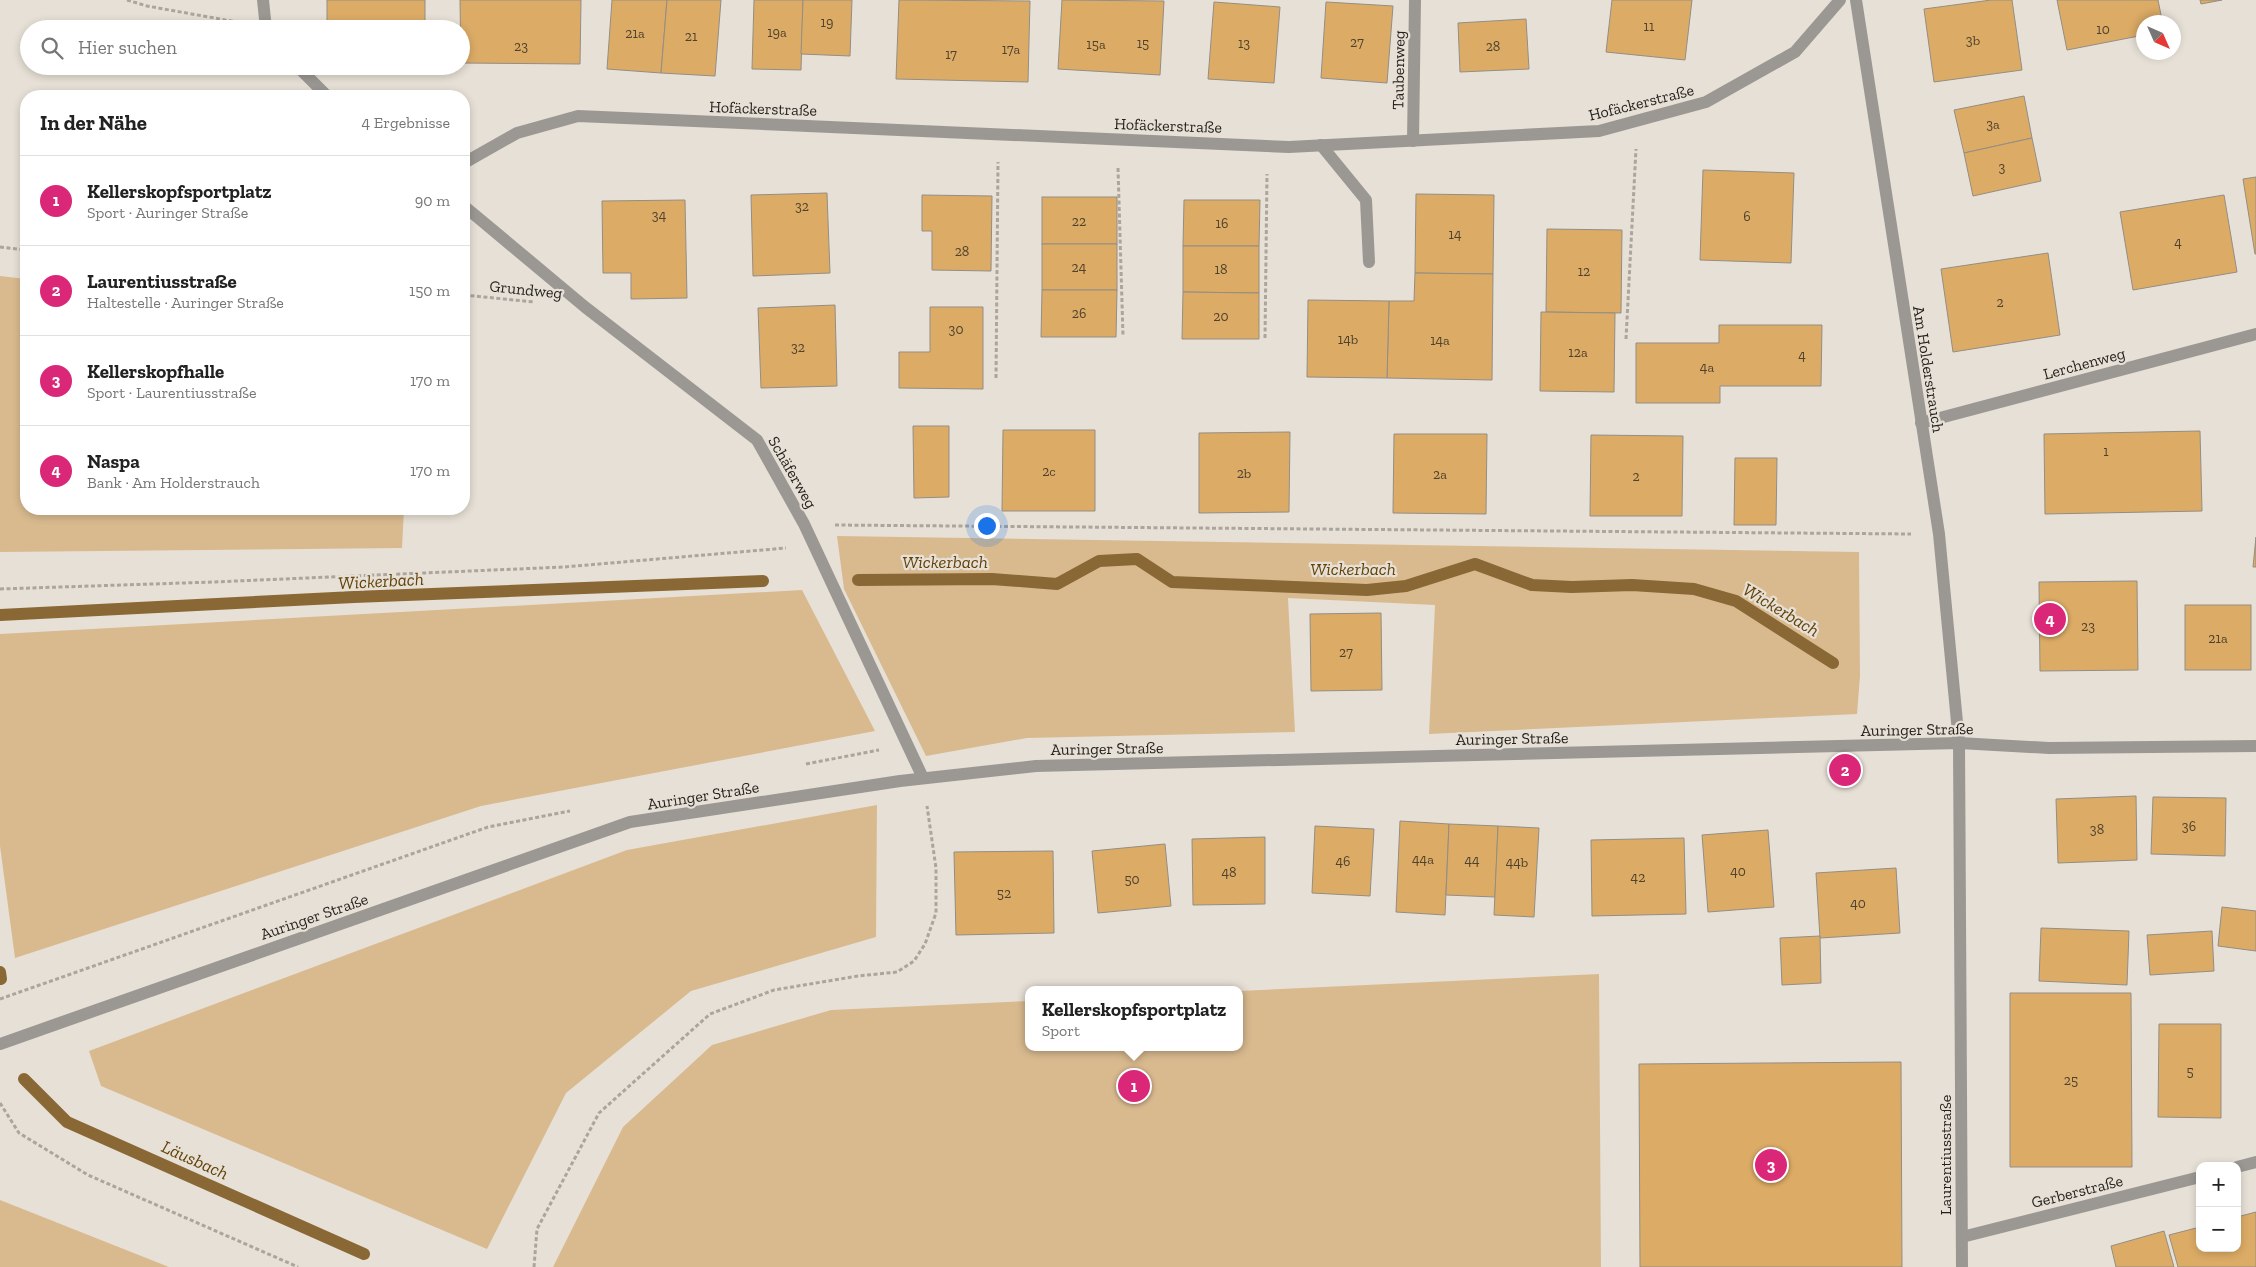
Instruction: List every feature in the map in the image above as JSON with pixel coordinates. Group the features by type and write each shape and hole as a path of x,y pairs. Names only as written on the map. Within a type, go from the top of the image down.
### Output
{"street":[{"path":"263,0 264,20"},
{"name":"Taubenweg","path":"1413,140 1415,0"},
{"name":"Hofäckerstraße","path":"470,160 516,133 578,116 1268,146 1599,131 1706,102 1795,52 1840,0"},
{"name":"Am Holderstrauch","path":"1856,0 1939,534 1959,743"},
{"path":"306,75 321,90"},
{"path":"1321,145 1366,200 1369,262"},
{"name":"Schäferweg","path":"470,211 585,307 757,440 804,524 923,778"},
{"name":"Lerchenweg","path":"1921,423 2256,334"},
{"name":"Auringer Straße","path":"0,1044 630,822 923,778 1036,766 1959,743 2049,748 2256,746"},
{"name":"Laurentiusstraße","path":"1959,743 1962,1267"},
{"path":"2241,1166 2256,1162"},
{"name":"Gerberstraße","path":"1962,1237 2196,1178"}],"path":[{"path":"127,0 147,6 222,20"},
{"path":"1626,339 1637,121"},
{"path":"996,378 998,134"},
{"path":"1117,140 1123,336"},
{"path":"1266,338 1268,146"},
{"path":"0,247 20,249"},
{"name":"Grundweg","path":"470,296 538,303"},
{"path":"804,524 1939,534"},
{"path":"0,589 222,582 564,567 814,546"},
{"path":"534,1267 537,1229 599,1113 710,1014 774,990 858,976 897,972 914,961 925,944 936,913 936,868 923,778"},
{"path":"0,1103 19,1133 88,1175 298,1267"}],"shaded area":[{"path":"0,276 20,278 20,515 404,515 402,548 0,552"},
{"path":"837,536 1859,552 1860,676 1857,714 1429,734 1435,605 1288,598 1295,732 1027,738 926,756 844,589"},
{"path":"802,590 875,731 481,806 15,958 0,846 0,634"},
{"path":"877,805 876,937 691,991 566,1093 487,1249 101,1086 89,1051 627,850"},
{"path":"1599,974 1601,1267 553,1267 623,1127 712,1045 831,1010 1025,1001 1025,1051 1243,1051 1243,991"},
{"path":"0,1200 169,1267 0,1267"}],"building":[{"path":"327,0 425,0 425,20 327,20"},
{"path":"460,0 581,0 580,64 470,63 470,20 460,20"},
{"path":"612,0 667,0 661,73 607,69"},
{"path":"667,0 721,0 715,76 661,73"},
{"path":"754,0 803,0 801,70 752,69"},
{"path":"803,0 852,0 850,56 801,54"},
{"path":"899,0 1030,1 1028,82 896,79"},
{"path":"1062,0 1164,1 1160,75 1058,69"},
{"path":"1612,0 1692,0 1685,60 1606,52"},
{"path":"1991,0 2012,0 2022,70 1934,82 1924,9"},
{"path":"2057,0 2158,0 2161,15 2136,15 2136,37 2067,50"},
{"path":"2200,0 2222,0 2201,4"},
{"path":"1214,2 1280,7 1274,83 1208,79"},
{"path":"1326,2 1393,6 1387,83 1321,78"},
{"path":"1526,19 1529,69 1460,72 1458,23"},
{"path":"2024,96 2032,138 1964,153 1954,110"},
{"path":"2032,138 2041,181 1973,196 1964,153"},
{"path":"1703,170 1794,173 1791,263 1700,260"},
{"path":"2256,177 2256,254 2255,254 2243,179"},
{"path":"827,193 830,273 753,276 751,195"},
{"path":"1416,194 1494,195 1493,274 1415,273"},
{"path":"922,195 992,196 991,271 932,270 932,231 922,231"},
{"path":"2224,195 2237,272 2133,290 2120,212"},
{"path":"1042,197 1117,197 1117,244 1042,244"},
{"path":"685,200 687,298 631,299 631,273 603,273 602,201"},
{"path":"1184,200 1260,200 1259,246 1183,246"},
{"path":"1547,229 1622,230 1621,313 1546,312"},
{"path":"1042,244 1117,244 1117,290 1042,290"},
{"path":"1183,246 1259,246 1259,293 1183,292"},
{"path":"2048,253 2060,335 1953,352 1941,269"},
{"path":"1415,273 1493,274 1492,380 1387,378 1389,301 1414,301"},
{"path":"1042,290 1117,290 1116,337 1041,337"},
{"path":"1183,292 1259,293 1259,339 1182,339"},
{"path":"1308,300 1389,301 1387,378 1307,377"},
{"path":"835,305 837,386 761,388 758,308"},
{"path":"930,307 983,307 983,389 899,388 899,352 930,352"},
{"path":"1541,312 1615,313 1614,392 1540,391"},
{"path":"1719,325 1822,325 1821,386 1720,386 1720,403 1636,403 1636,343 1719,343"},
{"path":"913,426 949,426 949,497 914,498"},
{"path":"1003,430 1095,430 1095,511 1002,511"},
{"path":"2200,431 2202,511 2045,514 2044,434"},
{"path":"1290,432 1289,512 1199,513 1199,433"},
{"path":"1394,434 1487,434 1486,514 1393,513"},
{"path":"1591,435 1683,436 1682,516 1590,516"},
{"path":"1735,458 1777,458 1776,525 1734,525"},
{"path":"2256,537 2256,567 2253,567"},
{"path":"2137,581 2138,670 2040,671 2039,582"},
{"path":"2185,605 2251,605 2251,670 2185,670"},
{"path":"1381,613 1382,690 1311,691 1310,614"},
{"path":"2136,796 2137,860 2058,863 2056,799"},
{"path":"2153,797 2226,798 2225,856 2151,854"},
{"path":"1400,821 1449,824 1445,915 1396,912"},
{"path":"1449,824 1498,826 1495,897 1446,895"},
{"path":"1315,826 1374,829 1370,896 1312,893"},
{"path":"1498,826 1539,828 1534,917 1494,915"},
{"path":"1768,830 1774,907 1708,912 1702,835"},
{"path":"1265,837 1265,904 1193,905 1192,839"},
{"path":"1684,838 1686,914 1592,916 1591,840"},
{"path":"1165,844 1171,906 1098,913 1092,851"},
{"path":"1053,851 1054,933 956,935 954,852"},
{"path":"1896,868 1900,933 1820,938 1816,873"},
{"path":"2222,907 2256,911 2256,951 2218,946"},
{"path":"2041,928 2129,931 2127,985 2039,981"},
{"path":"2212,931 2214,971 2150,975 2147,935"},
{"path":"1820,936 1821,983 1782,985 1780,938"},
{"path":"2010,993 2131,993 2132,1167 2010,1167"},
{"path":"2159,1024 2221,1024 2221,1118 2158,1117"},
{"path":"1901,1062 1902,1267 1640,1267 1639,1064"},
{"path":"2256,1212 2256,1267 2178,1267 2169,1235 2196,1228 2196,1252 2241,1252 2241,1216"},
{"path":"2164,1231 2174,1267 2116,1267 2111,1246"}],"waterway":[{"name":"Wickerbach","path":"858,580 992,579 1057,584 1099,561 1137,559 1172,582 1367,590 1406,586 1475,564 1532,585 1572,587 1632,585 1694,589 1736,601 1833,663"},
{"name":"Wickerbach","path":"0,615 354,597 763,581"},
{"name":"Läusbach","path":"0,972 1,979"},
{"name":"Läusbach","path":"24,1079 67,1122 364,1254"}],"place":[{"name":"Naspa","path":"2050,619"},
{"name":"Laurentiusstraße","path":"1845,770"},
{"name":"Kellerskopfsportplatz","path":"1134,1086"},
{"name":"Kellerskopfhalle","path":"1771,1165"}]}
